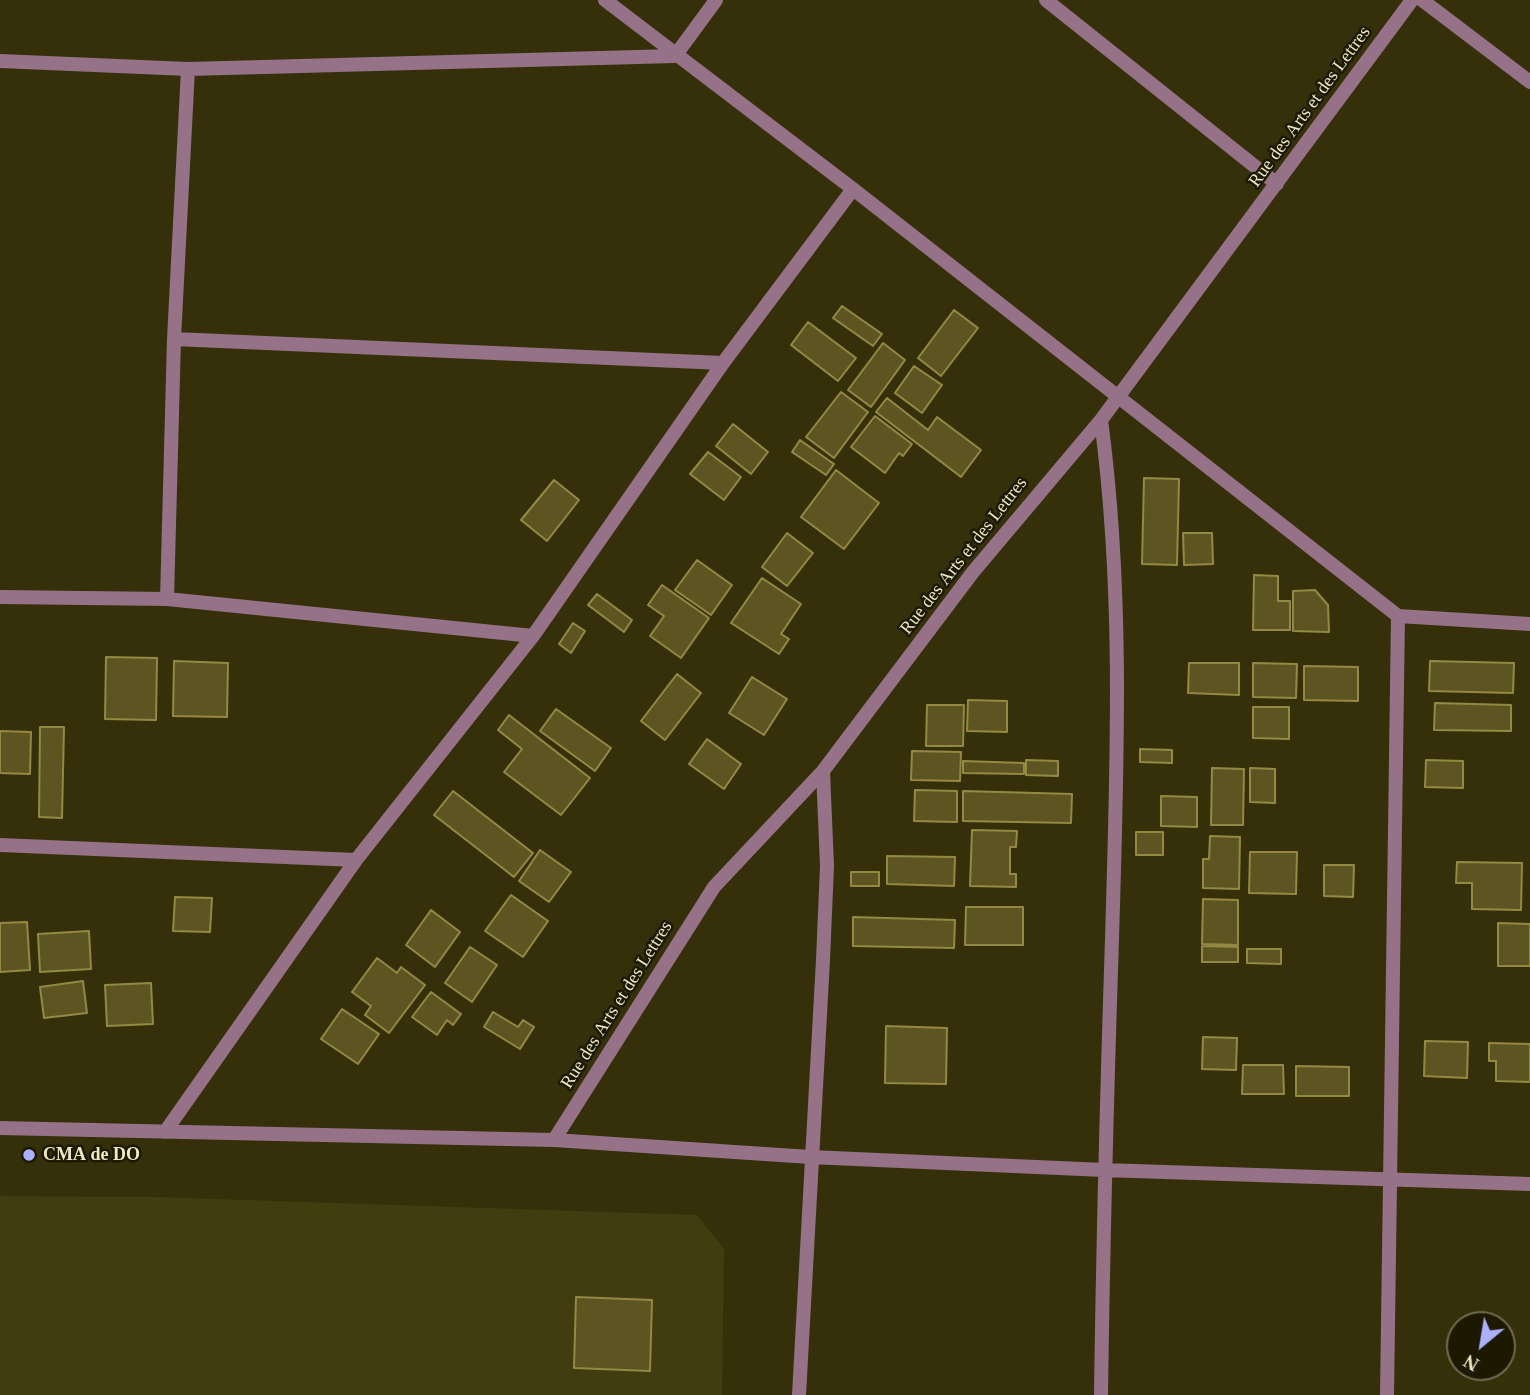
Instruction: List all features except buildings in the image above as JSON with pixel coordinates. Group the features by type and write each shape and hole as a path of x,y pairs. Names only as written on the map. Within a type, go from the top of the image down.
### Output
{"street":[{"path":"605,0 1120,396 1398,616 1530,624"},
{"path":"675,56 716,0"},
{"path":"1046,0 1277,184"},
{"name":"Rue des Arts et des Lettres","path":"554,1139 714,887 823,771 973,572 1120,396 1412,0"},
{"path":"1422,0 1530,82"},
{"path":"0,61 188,69 675,56"},
{"path":"167,599 174,339 188,69"},
{"path":"165,1132 356,860 533,636 723,363 853,189"},
{"path":"174,339 723,363"},
{"path":"1101,420 1112,502 1118,588 1117,774 1104,1170 1101,1395"},
{"path":"0,597 167,599 533,636"},
{"path":"1387,1395 1398,616"},
{"path":"799,1395 827,866 823,771"},
{"path":"0,845 356,860"},
{"path":"0,1128 554,1139 810,1157 1391,1182 1530,1184"}],"shaded area":[{"path":"0,1196 154,1197 697,1215 724,1249 722,1395 0,1395"}],"place":[{"name":"CMA de DO","path":"29,1155"}]}
